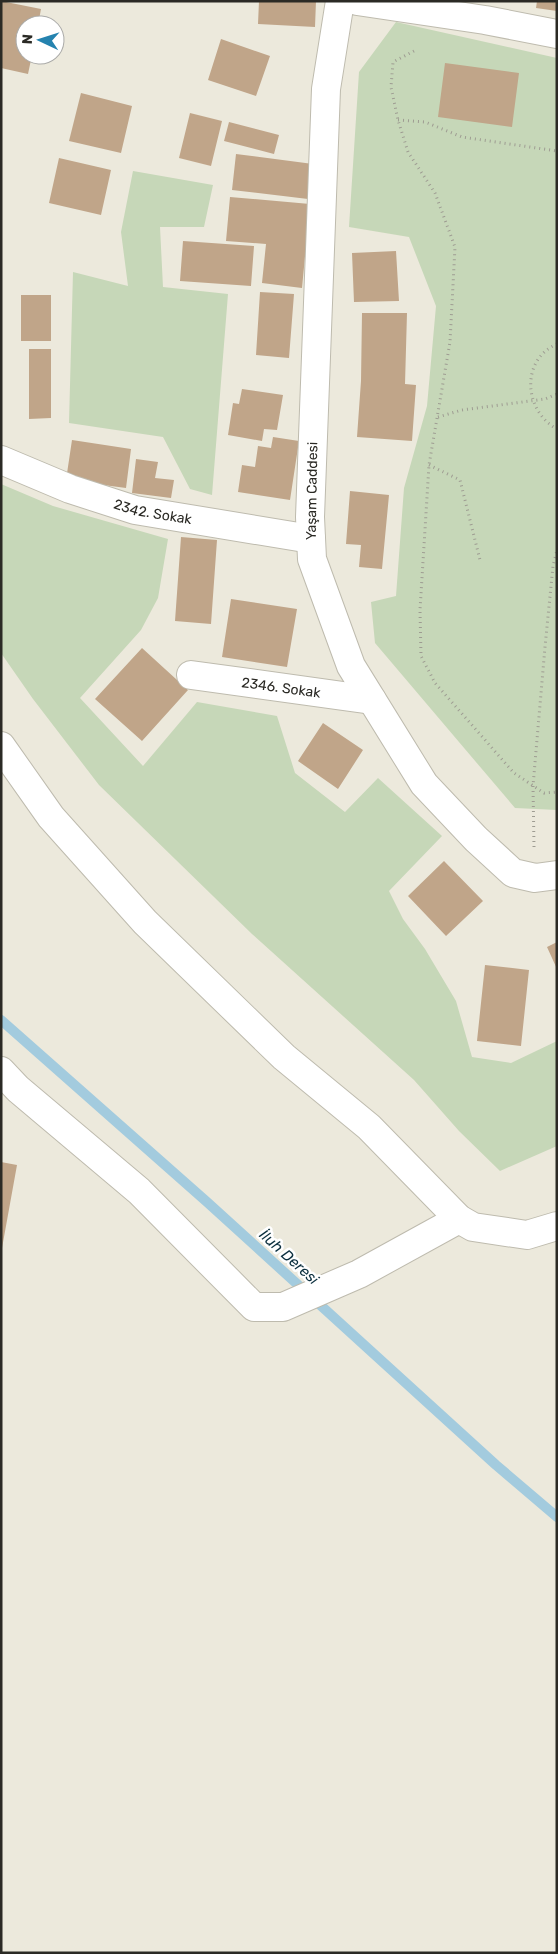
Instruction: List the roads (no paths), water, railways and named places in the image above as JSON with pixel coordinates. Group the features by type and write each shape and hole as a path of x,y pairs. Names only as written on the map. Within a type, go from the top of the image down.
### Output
{"street":[{"name":"Yaşam Caddesi","path":"340,1 326,89 311,507 312,559 351,666 424,784 476,839 513,874 546,877"},
{"path":"357,1 485,20 557,34"},
{"name":"2342. Sokak","path":"1,460 70,489 135,510 311,539"},
{"name":"2346. Sokak","path":"191,675 372,700"},
{"path":"1,746 51,817 145,922 284,1057 369,1127 459,1219 473,1227 527,1235 557,1226"},
{"path":"1,1071 18,1089 139,1191 254,1307 283,1306 359,1274 459,1219"}],"waterway":[{"name":"İluh Deresi","path":"1,1020 207,1202 496,1465 557,1517"}]}
